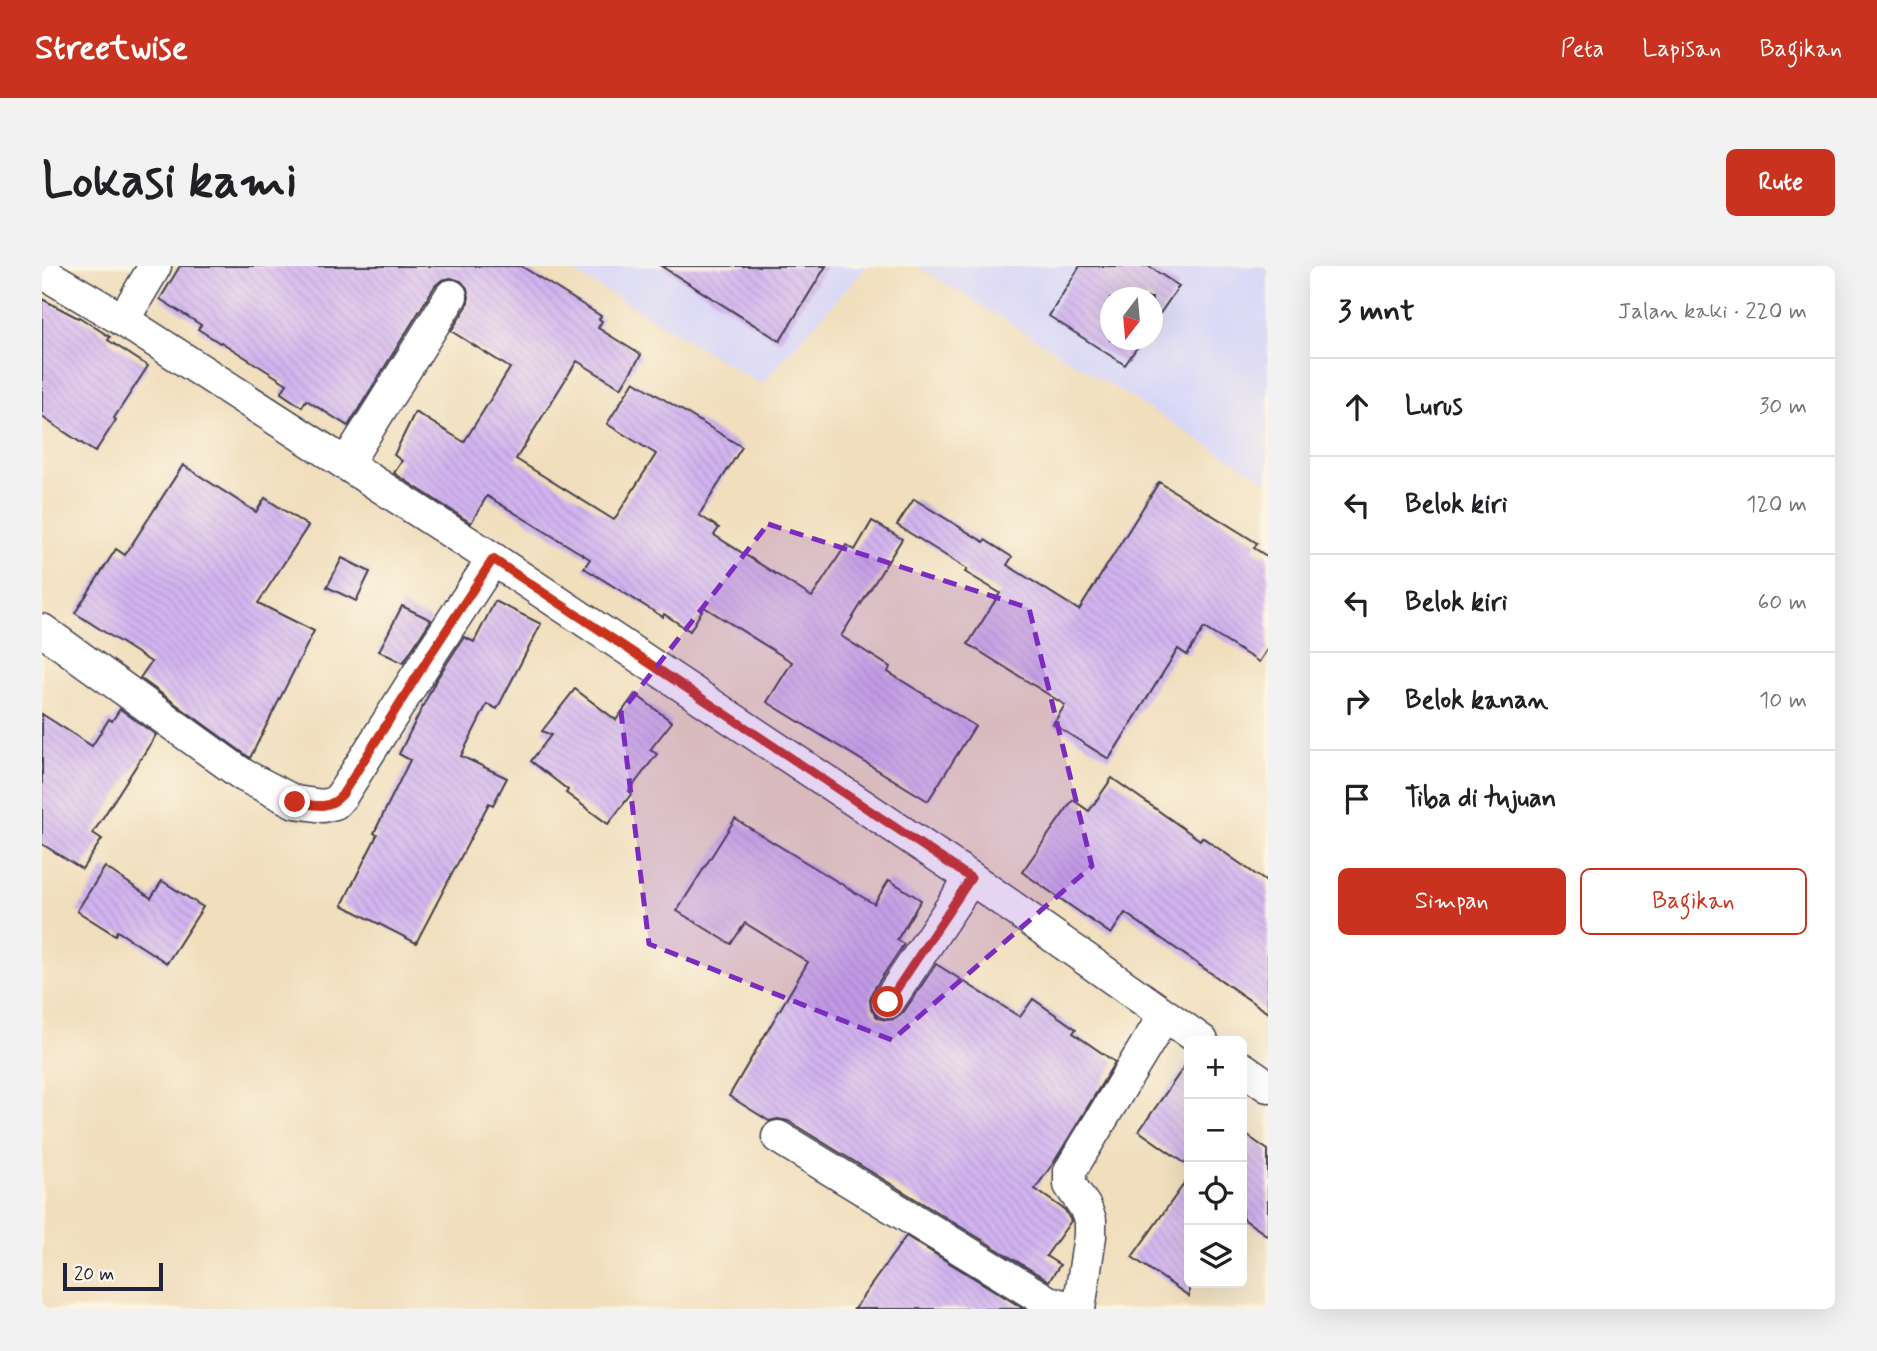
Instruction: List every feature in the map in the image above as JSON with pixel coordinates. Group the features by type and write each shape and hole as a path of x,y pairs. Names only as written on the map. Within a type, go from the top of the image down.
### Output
{"street":[{"path":"122,320 155,266"},
{"path":"42,272 122,320 493,559 971,878 1194,1036"},
{"path":"346,464 451,296"},
{"path":"42,630 243,775 295,802 323,806 335,803 342,795 493,559"},
{"path":"888,1002 971,878"},
{"path":"778,1137 1048,1302 1079,1309 1090,1220 1070,1185 1070,1171 1164,1016"},
{"path":"1247,1071 1268,1086"}],"highlighted area":[{"path":"768,524 1029,608 1092,866 892,1040 649,944 621,712"}],"shaded area":[{"path":"564,266 867,266 761,384"},
{"path":"917,266 1268,266 1268,482"}],"building":[{"path":"180,266 521,266 601,316 599,319 602,321 598,328 641,355 621,388 577,361 516,459 614,520 656,454 607,424 634,381 742,447 699,515 719,528 714,535 812,597 846,545 855,550 872,521 902,539 841,636 890,667 888,672 975,726 928,801 767,702 792,662 704,607 690,631 584,568 590,559 487,496 471,523 394,473 402,461 394,455 415,412 464,442 510,368 451,331 467,306 469,297 467,288 461,281 451,278 442,280 435,286 348,426 306,400 302,407 281,393 287,384 198,329 201,325 160,299"},
{"path":"661,266 826,266 780,341"},
{"path":"1080,266 1148,266 1179,286 1163,309 1163,287 1100,287 1100,349 1049,316"},
{"path":"42,299 79,317 148,366 95,452 42,417"},
{"path":"1102,350 1135,350 1125,365"},
{"path":"183,465 256,512 265,498 308,526 258,603 314,631 250,758 140,678 151,662 75,613 116,549 125,555"},
{"path":"1159,482 1257,543 1254,548 1268,557 1268,648 1259,662 1204,628 1187,655 1178,649 1109,759 1053,724 1065,705 968,644 1000,593 897,525 914,499 1012,557 1007,565 1079,610"},
{"path":"342,558 370,572 356,601 327,587"},
{"path":"495,601 541,624 497,709 487,704 461,756 507,778 493,805 489,803 416,943 342,905 410,760 399,754 436,680 464,637 474,642"},
{"path":"402,606 431,620 403,663 379,651"},
{"path":"575,689 616,720 635,694 672,722 650,750 657,754 608,824 566,793 568,790 531,761 551,735 542,731"},
{"path":"120,709 156,735 93,833 102,839 82,869 42,844 42,714 92,746 109,719 112,721"},
{"path":"1112,778 1200,840 1202,837 1268,883 1268,1013 1125,913 1111,934 1022,872 1073,800 1089,811"},
{"path":"735,819 874,904 889,880 921,900 897,940 904,944 872,992 871,1009 878,1018 895,1019 903,1013 936,964 1020,1017 1033,999 1076,1029 1073,1033 1115,1062 1035,1189 1065,1210 1071,1221 1046,1256 1060,1265 1049,1281 788,1121 769,1121 729,1096 808,962 745,923 731,944 677,911"},
{"path":"105,867 151,898 162,881 203,907 167,963 117,931 115,935 77,911"},
{"path":"1184,1067 1184,1162 1139,1131"},
{"path":"1247,1135 1268,1150 1268,1236 1247,1221"},
{"path":"1184,1184 1184,1288 1189,1288 1189,1296 1132,1257"},
{"path":"906,1236 1024,1309 854,1309"}],"route":[{"path":"295,802 323,806 335,803 342,795 493,559 971,878 888,1002"}]}
